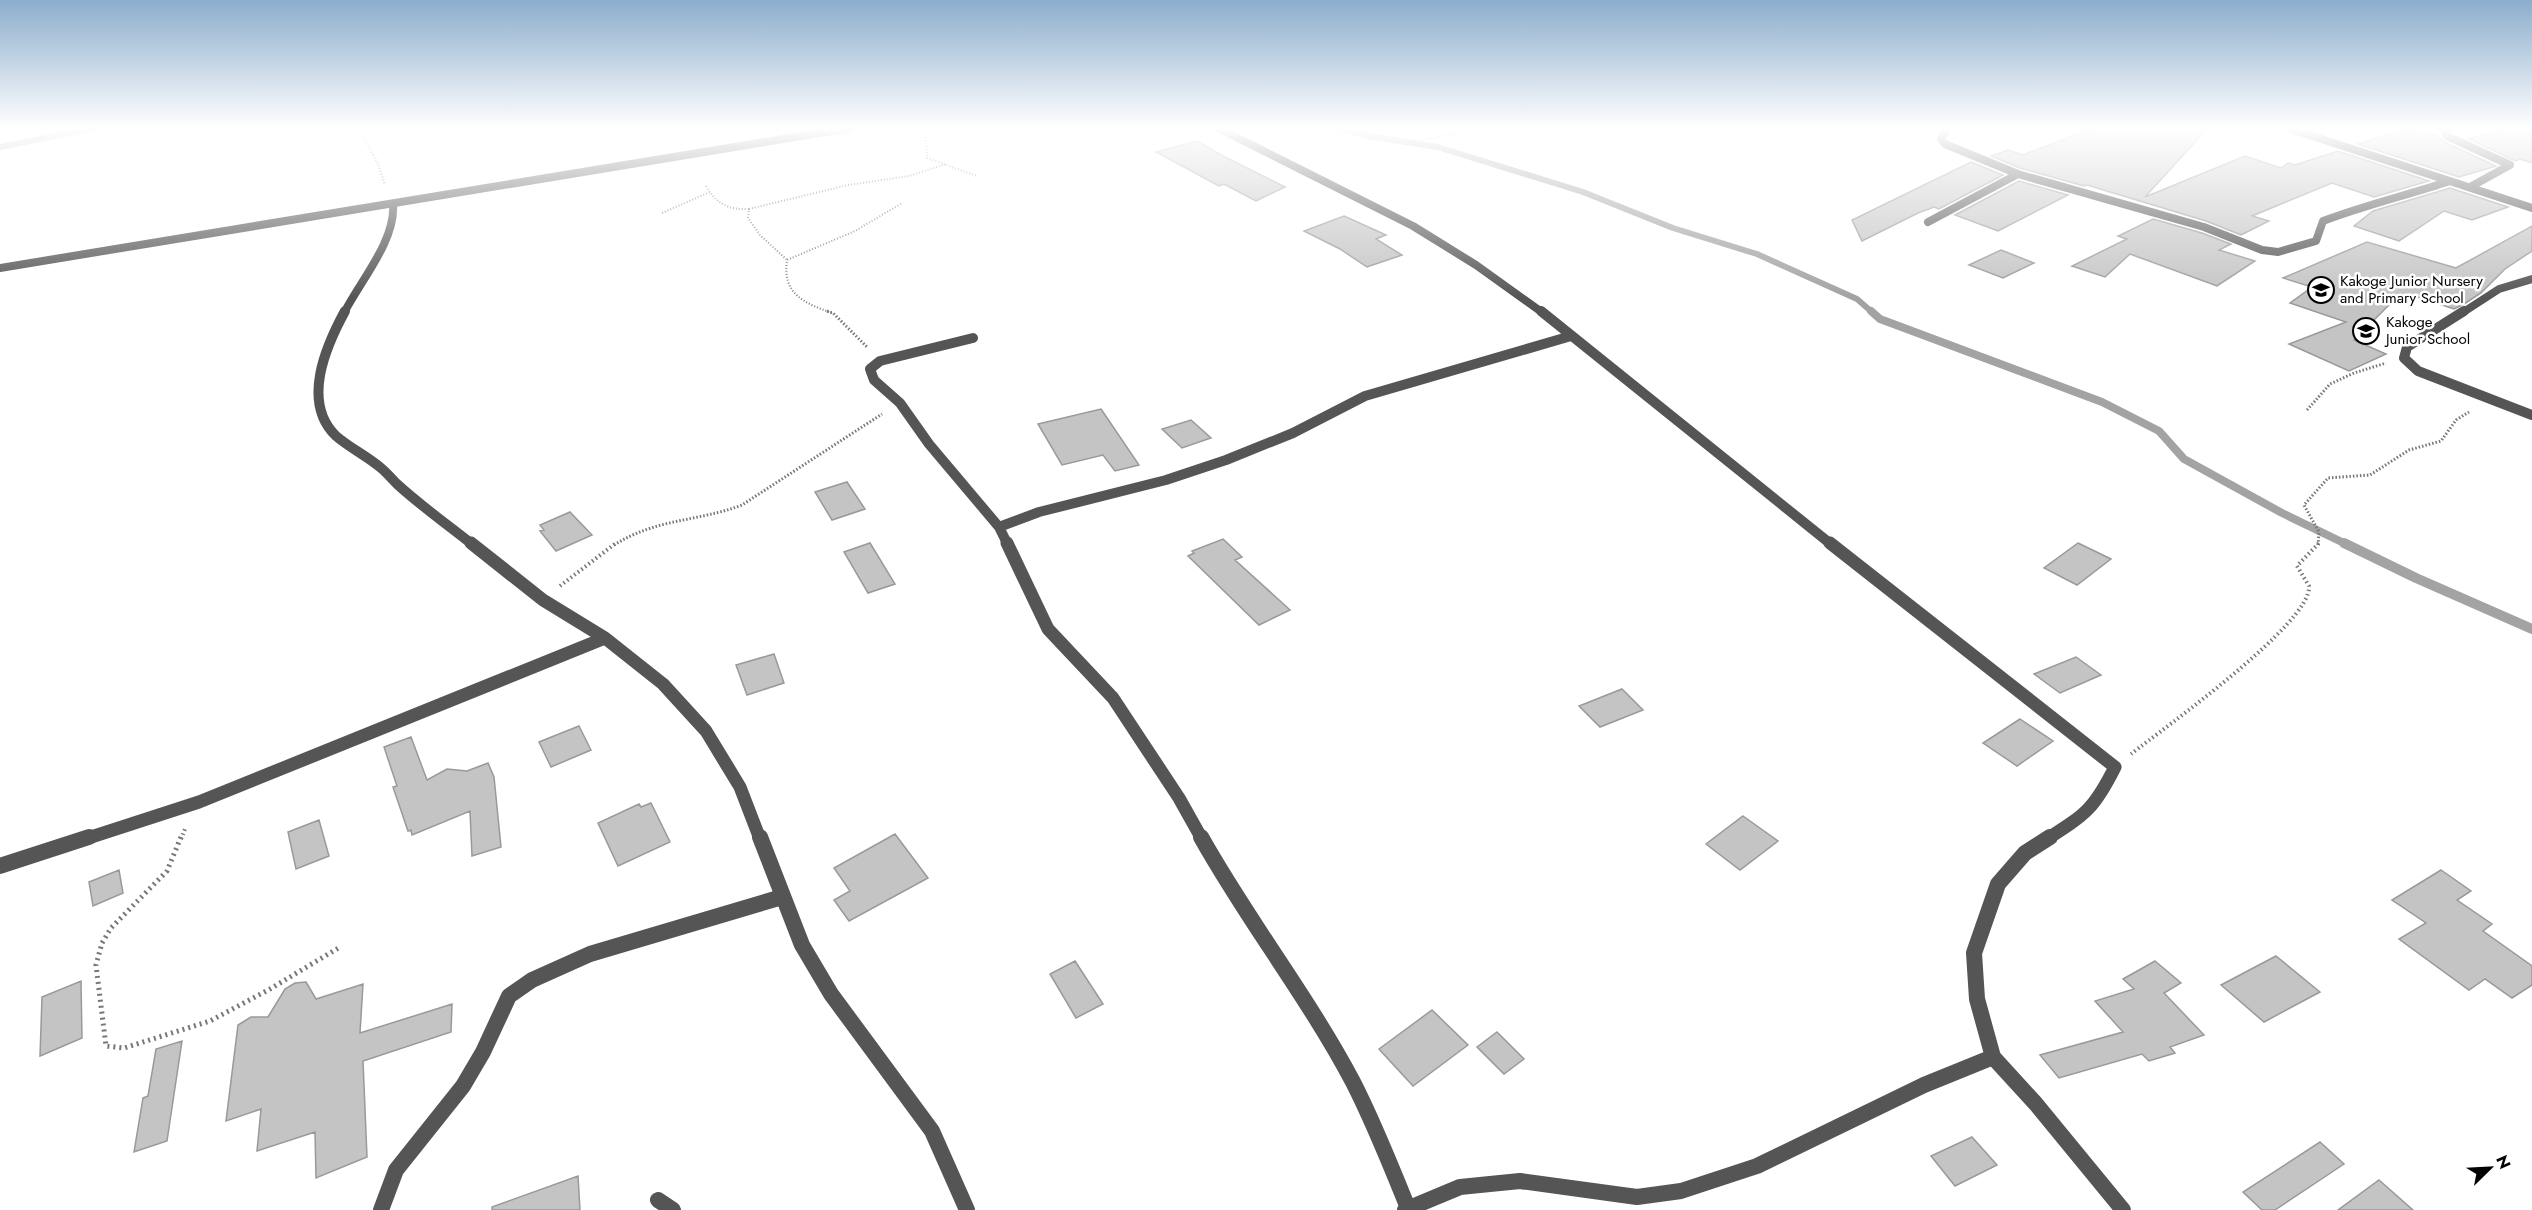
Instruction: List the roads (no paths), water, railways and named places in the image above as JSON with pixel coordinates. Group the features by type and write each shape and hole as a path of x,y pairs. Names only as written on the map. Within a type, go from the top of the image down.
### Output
{"street":[{"path":"0,268 181,236 510,184"},
{"path":"1333,184 1440,242 1488,274 1571,336 1934,627 2115,767 2101,795 2086,814 2025,853 1998,884 1974,953 1977,999 1993,1057 2036,1104 2123,1210"},
{"path":"1928,222 1998,184"},
{"path":"2055,184 2204,227 2262,250 2278,252 2316,241 2323,221 2336,215 2390,201 2440,184"},
{"path":"2462,184 2532,208"},
{"path":"2470,187 2475,184"},
{"path":"393,204 395,220 393,229 371,264 327,348 317,396 323,417 332,432 381,467 398,485 543,600 605,638 663,684 706,731 740,787 802,945 831,994 932,1131 967,1210"},
{"path":"2532,279 2499,289 2407,347 2404,358 2418,371 2532,415"},
{"path":"999,527 1039,512 1166,480 1226,460 1293,433 1365,396 1571,336"},
{"path":"973,338 880,361 870,369 874,380 900,403 929,444 999,527 1047,629 1113,698 1179,798 1214,860 1326,1034 1376,1132 1407,1209 1460,1187 1520,1181 1637,1197 1681,1191 1757,1166 1924,1085 1993,1057"},
{"path":"0,866 199,802 605,638"},
{"path":"381,1210 396,1170 463,1086 483,1052 509,996 532,980 590,954 782,897"}],"waterway":[{"path":"1559,184 1673,228 1757,254 1857,299 1873,313"},
{"path":"1871,311 1880,319 2102,402 2159,431 2184,459 2282,513 2348,545"},
{"path":"2344,543 2416,578 2532,629"}],"place":[{"name":"Kakoge Junior Nursery and Primary School","path":"2321,290"},
{"name":"Kakoge Junior School","path":"2366,331"}]}
